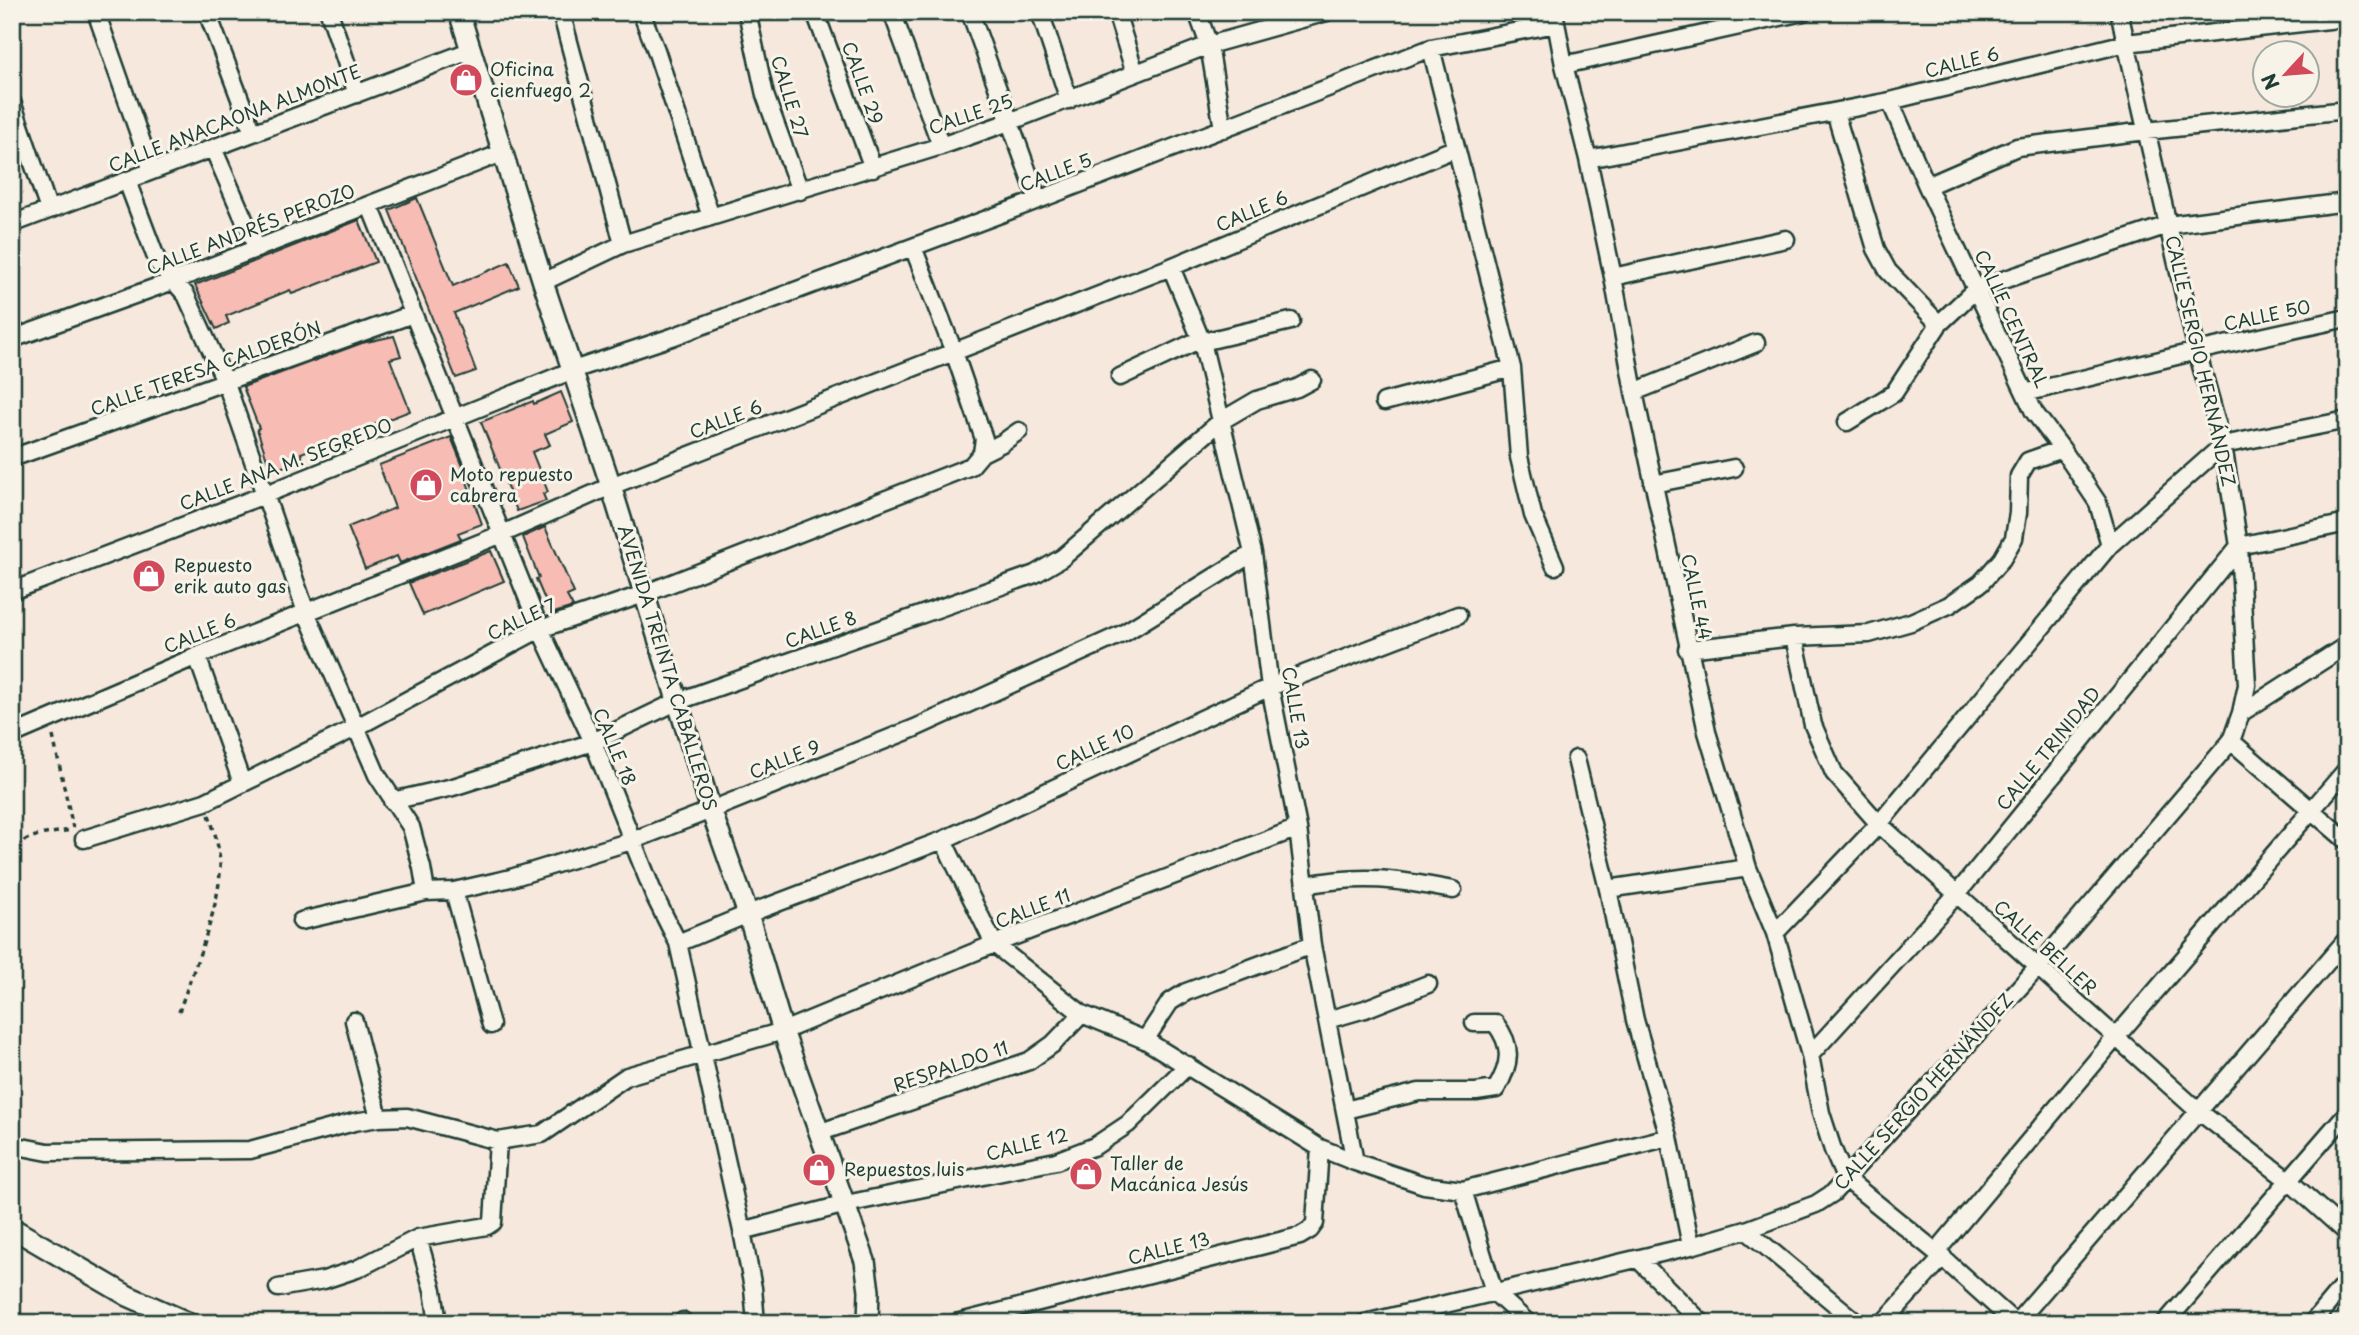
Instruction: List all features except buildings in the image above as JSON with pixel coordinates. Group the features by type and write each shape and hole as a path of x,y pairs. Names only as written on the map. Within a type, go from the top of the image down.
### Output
{"street":[{"path":"96,12 152,171"},
{"path":"207,12 253,133"},
{"path":"329,12 357,94"},
{"name":"AVENIDA TREINTA CABALLEROS","path":"459,12 543,282 611,486 711,810 748,914 783,1031 865,1261 869,1291 868,1323"},
{"path":"561,12 623,244"},
{"path":"641,12 710,217"},
{"name":"CALLE 27","path":"747,12 765,94 800,191"},
{"name":"CALLE 29","path":"815,12 873,168"},
{"path":"892,12 941,146"},
{"path":"970,12 1038,200"},
{"path":"1041,12 1069,100"},
{"path":"1116,12 1135,73"},
{"path":"1197,12 1209,45 1223,128"},
{"name":"CALLE 25","path":"543,282 623,244 941,146 1069,100 1273,20 1327,12"},
{"path":"1563,65 1803,12"},
{"name":"CALLE SERGIO HERNÁNDEZ","path":"1366,1323 1691,1246 1746,1230 1816,1204 1833,1192 2038,967 2231,741 2247,685 2239,546 2223,445 2197,351 2119,12"},
{"name":"CALLE 44","path":"1555,18 1563,65 1588,159 1687,649 1707,732 1748,868 1774,933 1811,1055 1821,1113 1845,1178"},
{"name":"CALLE 5","path":"573,370 672,337 913,247 1431,48 1555,18"},
{"name":"CALLE 6","path":"1588,159 1890,101 2126,43 2347,18"},
{"path":"1431,48 1512,368 1519,457 1533,515 1555,566"},
{"name":"CALLE ANACAONA ALMONTE","path":"12,223 472,50"},
{"name":"CALLE CENTRAL","path":"1890,101 1927,186 2034,412 2098,503 2110,545"},
{"path":"12,102 49,210"},
{"path":"1927,186 2017,147 2347,110"},
{"path":"1835,112 1876,249 1888,271 1939,324"},
{"path":"213,148 257,249"},
{"name":"CALLE 6","path":"12,735 197,656 502,534 611,486 1171,267 1456,148"},
{"name":"CALLE ANDRÉS PEROZO","path":"12,339 173,281 502,153"},
{"path":"127,181 158,263 186,295 226,383 306,612 377,775 411,827 426,892"},
{"path":"1847,422 1894,393 1939,324 1976,289 2168,225 2347,202"},
{"name":"CALLE 18","path":"370,206 540,629 593,742 631,841 678,943 742,1231 753,1288 756,1323"},
{"path":"1613,277 1786,239"},
{"path":"913,247 984,439 982,453"},
{"name":"CALLE 13","path":"1171,267 1202,340 1254,553 1270,687 1298,828 1312,945 1355,1162"},
{"name":"CALLE TERESA CALDERÓN","path":"12,458 413,314"},
{"name":"CALLE 50","path":"2025,393 2347,318"},
{"path":"1120,377 1202,340 1291,321"},
{"path":"1634,392 1756,343"},
{"path":"1384,402 1512,368"},
{"name":"CALLE ANA M. SEGREDO","path":"12,591 264,495 573,370"},
{"name":"CALLE 8","path":"392,801 453,787 593,742 676,702 1048,567 1062,558 1221,421 1257,400 1312,380"},
{"path":"1774,933 1879,824 2110,545 2223,445 2347,420"},
{"name":"CALLE 7","path":"79,834 205,802 356,727 540,629 644,594 971,466 982,453 1019,430"},
{"path":"1687,649 1794,637 1869,634 1910,622 1949,605 1981,583 2002,559 2014,538 2019,476 2028,461 2062,449"},
{"path":"1653,484 1734,468"},
{"path":"2239,546 2347,523"},
{"name":"CALLE TRINIDAD","path":"1811,1055 1957,894 2239,546"},
{"name":"CALLE 9","path":"301,921 426,892 454,891 511,878 631,841 915,728 1124,633 1254,553"},
{"name":"CALLE 10","path":"678,943 943,840 1270,687 1458,614"},
{"name":"CALLE BELLER","path":"1794,637 1813,725 1834,773 1879,824 2197,1110 2288,1180 2347,1233"},
{"path":"2241,713 2347,645"},
{"path":"197,656 242,783"},
{"path":"2231,741 2347,841"},
{"path":"1576,759 1608,889 1635,1020 1669,1137 1691,1246"},
{"path":"1884,1323 2116,1037 2347,769"},
{"name":"CALLE 11","path":"498,1140 542,1134 627,1076 783,1031 994,944 1298,828"},
{"path":"943,840 994,944 1082,1014 1145,1040 1320,1148 1424,1185 1463,1190 1669,1137"},
{"path":"1608,889 1748,868"},
{"path":"1305,886 1331,880 1368,877 1453,890"},
{"path":"454,891 491,1025"},
{"path":"1845,1178 1939,1255 2015,1323 2347,939"},
{"path":"1145,1040 1170,1002 1186,992 1312,945"},
{"path":"1327,1020 1365,1009 1428,984"},
{"name":"RESPALDO 11","path":"818,1133 1029,1061 1053,1044 1082,1014"},
{"path":"354,1021 379,1118"},
{"path":"1345,1110 1419,1092 1476,1092 1496,1088 1504,1076 1509,1050 1505,1036 1495,1023 1474,1023"},
{"name":"CALLE 12","path":"742,1231 846,1204 1056,1161 1085,1150 1128,1124 1188,1065"},
{"path":"2165,1323 2347,1113"},
{"path":"12,1145 48,1152 250,1150 354,1122 407,1117 498,1140 493,1222 487,1226 418,1238 357,1269 324,1280 278,1289"},
{"name":"CALLE 13","path":"956,1323 1306,1233 1315,1223 1317,1214 1320,1148"},
{"path":"1463,1190 1494,1292 1528,1323"},
{"path":"12,1228 128,1296 181,1321"},
{"path":"1746,1230 1858,1323"},
{"path":"418,1238 433,1290 438,1323"},
{"path":"1637,1259 1702,1323"},
{"path":"2312,1323 2347,1281"}],"path":[{"path":"12,856 22,840 79,834 49,719"},
{"path":"178,1012 213,911 220,868 219,845 205,802"}],"place":[{"name":"Oficina cienfuego 2","path":"466,80"},
{"name":"Moto repuesto cabrera","path":"426,485"},
{"name":"Repuesto erik auto gas","path":"149,576"},
{"name":"Repuestos luis","path":"819,1170"},
{"name":"Taller de Macánica Jesús","path":"1086,1174"}]}
